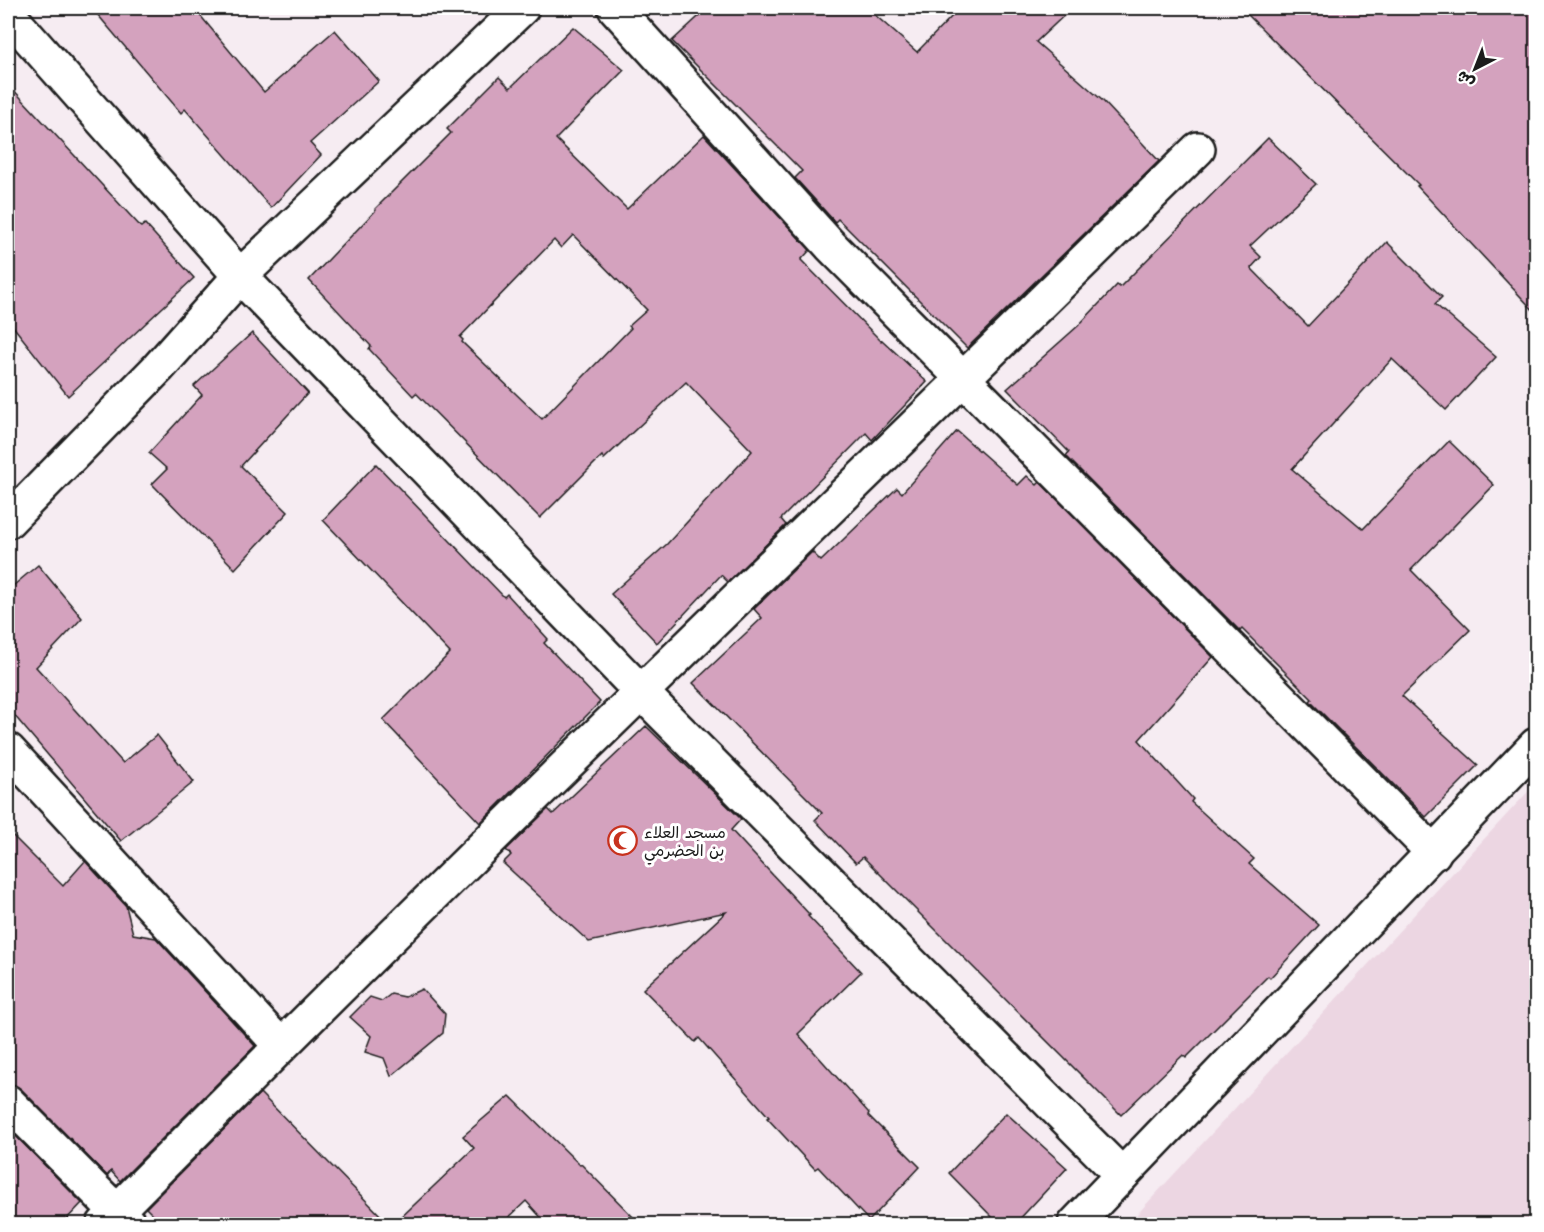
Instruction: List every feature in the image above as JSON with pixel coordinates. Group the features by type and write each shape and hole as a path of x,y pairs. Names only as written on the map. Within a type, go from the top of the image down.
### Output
{"street":[{"path":"8,521 158,368 240,276 522,8"},
{"path":"615,8 831,246 1434,853"},
{"path":"8,14 240,276 640,691 1122,1175"},
{"path":"8,1102 117,1220 281,1046 640,691 963,380 1198,149"},
{"path":"1075,1224 1536,745"},
{"path":"8,750 281,1046"}],"shaded area":[{"path":"1536,783 1536,1224 1128,1224"}],"building":[{"path":"92,8 194,8 264,92 335,30 379,81 310,143 321,155 271,208 185,109 181,113"},
{"path":"708,8 867,8 917,52 960,8 1072,8 1036,42 1103,101 1159,161 967,348 838,219 835,222 795,178 802,171 672,41"},
{"path":"1241,8 1536,8 1536,313 1417,186 1419,185"},
{"path":"573,27 624,70 556,139 627,209 704,135 810,250 801,260 881,341 927,382 872,440 866,433 781,519 786,525 728,582 721,575 657,643 611,594 667,544 752,451 686,382 604,459 602,456 540,518 416,393 413,396 369,349 371,346 309,280 375,209 451,133 447,129 499,77 510,88","holes":["573,235 647,310 629,326 631,328 542,419 462,342 460,337 554,240 561,248"]},
{"path":"8,84 141,227 145,224 194,278 68,396 8,320"},
{"path":"1268,138 1316,184 1250,246 1261,257 1251,268 1308,326 1387,242 1442,297 1435,304 1496,357 1446,410 1392,359 1292,469 1363,529 1449,441 1494,485 1411,570 1470,630 1402,696 1478,765 1426,817 1310,701 1312,699 1242,629 1240,631 1066,456 1069,452 1007,389 1078,326 1117,285 1120,287"},
{"path":"252,333 308,393 241,466 288,512 235,569 152,484 167,469 149,453 202,395 194,386"},
{"path":"957,431 1018,485 1027,476 1037,485 1040,482 1213,657 1139,740 1193,799 1191,802 1254,859 1249,864 1319,925 1270,978 1268,976 1186,1058 1183,1055 1121,1115 863,857 856,863 815,820 822,813 693,683 762,618 754,609 812,552 821,561 897,488 902,493"},
{"path":"376,464 504,597 507,594 548,639 544,643 600,702 480,823 383,720 450,653 323,520"},
{"path":"38,565 82,618 36,667 123,763 157,735 194,782 121,841 8,708 8,590"},
{"path":"646,726 741,819 731,830 861,972 798,1034 869,1113 868,1115 920,1167 869,1221 767,1118 769,1117 699,1038 695,1042 643,989 726,912 589,942 503,863 511,855 506,850 548,809 553,814"},
{"path":"8,831 63,886 85,861 126,906 133,934 156,938 255,1046 120,1181 111,1171 107,1176 21,1089 8,1084"},
{"path":"422,989 445,1014 443,1033 391,1076 384,1058 365,1052 371,1036 350,1017 370,997 382,1001 391,994 405,997"},
{"path":"260,1093 389,1224 162,1224 146,1208"},
{"path":"510,1096 640,1224 547,1224 526,1201 502,1224 394,1224 474,1148 463,1136"},
{"path":"1006,1113 1067,1168 1015,1224 999,1224 949,1173"},
{"path":"8,1128 82,1203 62,1224 8,1224"}],"place":[{"name":"مسجد العلاء بن الحضرمي","path":"623,841"}]}
